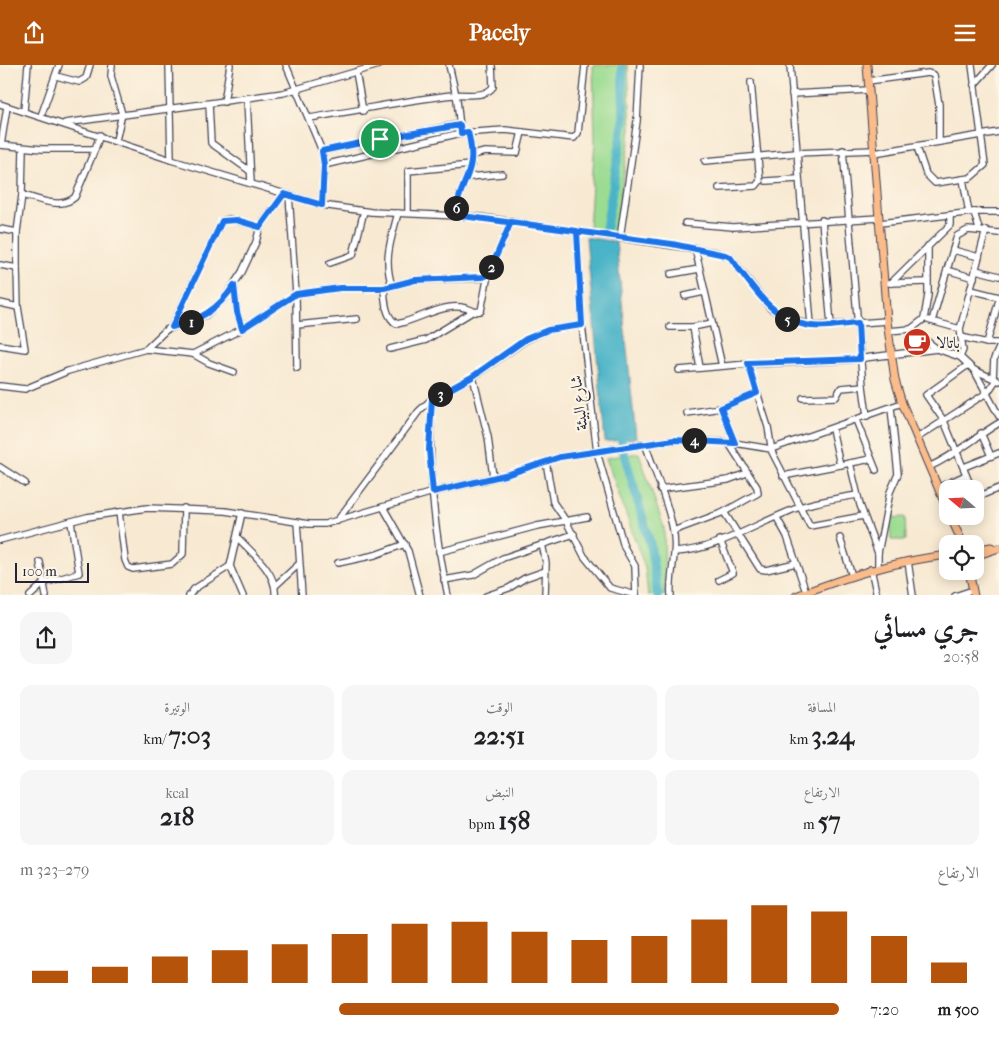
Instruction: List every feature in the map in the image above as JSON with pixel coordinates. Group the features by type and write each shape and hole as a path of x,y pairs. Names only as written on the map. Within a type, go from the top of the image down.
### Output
{"main road":[{"path":"867,65 880,221 888,283 887,321 890,355 902,403 938,487"},
{"path":"954,525 958,535"},
{"path":"984,549 999,547"},
{"path":"984,553 999,547"},
{"path":"796,595 874,568 939,556"},
{"path":"911,560 939,559"},
{"path":"971,580 974,593"}],"street":[{"path":"24,111 28,65"},
{"path":"41,116 60,65"},
{"path":"56,76 79,83 86,78 90,65"},
{"path":"112,65 111,76 122,114 116,140"},
{"path":"168,65 171,160"},
{"path":"224,101 230,65"},
{"path":"286,65 322,151 324,165 322,205"},
{"path":"449,65 456,94 461,133"},
{"path":"309,118 363,111 412,100 456,94 472,95 490,90 494,85 492,65"},
{"path":"324,165 468,132 522,132 567,137 576,136 585,65"},
{"path":"620,238 637,121 640,65"},
{"path":"790,65 801,222 811,325"},
{"path":"917,147 926,174 932,182 974,176 985,165 972,65"},
{"path":"974,85 992,65"},
{"path":"63,123 208,103 247,100 297,89 375,66"},
{"path":"356,72 363,111"},
{"path":"868,81 912,74 928,73 934,75 939,105 939,142"},
{"path":"719,188 759,184 751,82"},
{"path":"792,94 869,90"},
{"path":"247,100 251,183"},
{"path":"208,103 211,143 250,171"},
{"path":"0,104 116,140 171,160 322,205 364,211 455,215 695,248 730,257 774,312 789,320 811,325 887,321"},
{"path":"7,107 0,145 23,148 95,149"},
{"path":"322,151 460,125"},
{"path":"455,215 460,192 469,177 473,155 468,132"},
{"path":"473,155 486,152 517,153 522,132"},
{"path":"705,161 843,150 874,152 917,147 999,132"},
{"path":"22,195 58,204 69,203 75,197 100,135"},
{"path":"0,345 25,349 18,307 17,269 17,232 22,195 23,148"},
{"path":"843,150 860,359 867,416"},
{"path":"408,213 408,171 471,165"},
{"path":"469,177 502,175"},
{"path":"766,181 798,179"},
{"path":"963,179 979,229"},
{"path":"146,349 172,327 206,315 224,299 234,285 256,242 260,227 286,194"},
{"path":"286,194 296,294 297,369"},
{"path":"330,263 353,255 364,211"},
{"path":"684,223 733,227 822,221 880,221 950,217 972,212 999,213"},
{"path":"392,286 387,271 387,259 398,213"},
{"path":"888,283 950,225 950,217"},
{"path":"172,327 222,221 236,220 260,227"},
{"path":"822,221 831,325"},
{"path":"390,349 426,340 475,311 482,309 488,275 511,222"},
{"path":"0,229 17,232"},
{"path":"932,321 952,250 959,234 979,229 999,233"},
{"path":"960,357 963,350 960,329 986,230"},
{"name":"شارع البيئة","path":"577,231 582,325 598,452 624,547 635,566 636,595"},
{"path":"888,331 911,329 924,319 928,295 928,247"},
{"path":"695,248 722,366"},
{"path":"952,250 979,257"},
{"path":"0,265 17,269"},
{"path":"670,274 699,269"},
{"path":"947,270 974,278"},
{"path":"976,270 999,276"},
{"path":"192,354 242,329 296,294 340,288 384,288 415,280 477,279 488,275"},
{"path":"888,283 927,282"},
{"path":"234,285 237,312 242,329"},
{"path":"384,288 386,308 393,321 397,324 444,308 465,307 475,311"},
{"path":"971,290 999,299 987,343"},
{"path":"685,296 704,292"},
{"path":"0,303 18,307"},
{"path":"297,325 357,319"},
{"path":"924,319 960,329"},
{"path":"670,327 693,327 712,323"},
{"path":"337,521 419,411 432,399 472,377 526,339 556,328 582,325"},
{"path":"693,327 700,368"},
{"path":"911,329 937,349 960,357 974,370 996,380"},
{"path":"961,337 987,343 999,343"},
{"path":"917,438 988,392 996,380 994,359 999,348"},
{"path":"0,386 25,389 68,371 146,349 192,354 209,363 234,372"},
{"path":"678,370 748,363 860,359 937,349"},
{"path":"748,363 771,437 771,449 783,477 811,527 863,516"},
{"path":"968,365 927,393 944,421 968,480"},
{"path":"974,370 988,392 999,416"},
{"path":"472,377 488,437 494,477"},
{"path":"803,398 836,397 841,388 863,386"},
{"path":"688,413 721,408 757,393"},
{"path":"432,399 429,450 439,552 448,595"},
{"path":"0,541 71,522 147,508 184,508 242,513 316,525 337,521 560,457 646,446 674,440 728,442 771,449 902,403"},
{"path":"721,408 735,443"},
{"path":"877,595 874,568 890,493 898,475 891,408"},
{"path":"856,420 876,470"},
{"path":"930,467 957,453 982,433 999,423"},
{"path":"832,429 840,465"},
{"path":"982,433 991,456"},
{"path":"673,531 724,511 758,493 728,442"},
{"path":"646,446 673,531 675,553 670,583 671,595"},
{"path":"964,467 999,453"},
{"path":"783,477 871,459"},
{"path":"546,462 553,502 574,534 584,556 610,588 636,595"},
{"path":"850,463 863,516 878,553"},
{"path":"0,467 25,483"},
{"path":"660,489 728,481 747,473"},
{"path":"938,487 966,475"},
{"path":"984,494 999,488"},
{"path":"675,553 688,552 801,507 857,495"},
{"path":"383,507 405,544 420,595"},
{"path":"119,512 125,560 128,567 134,569 172,564 183,555 184,508"},
{"path":"724,511 736,534 760,569 766,570 796,563"},
{"path":"242,513 230,566 243,595"},
{"path":"439,552 586,517"},
{"path":"777,518 806,592"},
{"path":"30,595 44,583 79,573 71,522"},
{"path":"297,522 302,595"},
{"path":"444,580 473,575 503,558 574,534"},
{"path":"237,537 270,575 275,586 275,595"},
{"path":"840,538 852,576"},
{"path":"719,581 733,573 720,540"},
{"path":"338,563 375,555 405,544"},
{"path":"542,545 546,559 545,595"},
{"path":"911,560 913,595"},
{"path":"40,562 46,595"},
{"path":"275,586 299,564"},
{"path":"189,595 194,589 230,566"},
{"path":"486,595 509,588 525,578 545,571"},
{"path":"956,595 974,593"}],"green space":[{"path":"593,65 628,65 631,129 615,232 589,230 595,140"},
{"path":"639,453 664,528 665,595 648,595 645,568 606,458"},
{"path":"905,517 906,540 891,540 890,518"}],"water":[{"path":"586,237 616,242 636,438 605,442"}],"waterway":[{"path":"606,228 624,121 622,65"},
{"path":"620,430 623,450 650,543 658,595"}],"place":[{"name":"باتالا","path":"917,342"}],"route":[{"path":"380,139 322,151 324,165 322,205 284,194 260,227 230,219 222,221 179,308 172,327 206,315 219,305 234,285 238,320 242,329 296,294 340,288 384,288 415,280 477,279 483,277 488,275 511,222 577,231 582,325 556,328 526,339 472,377 432,399 429,468 433,492 509,474 560,457 646,446 674,440 735,443 721,408 757,393 748,363 860,359 858,323 811,325 780,316 756,292 730,257 725,255 672,244 620,238 547,227 526,224 455,215 460,192 469,177 473,155 468,132 461,133 460,125 380,139"}]}
